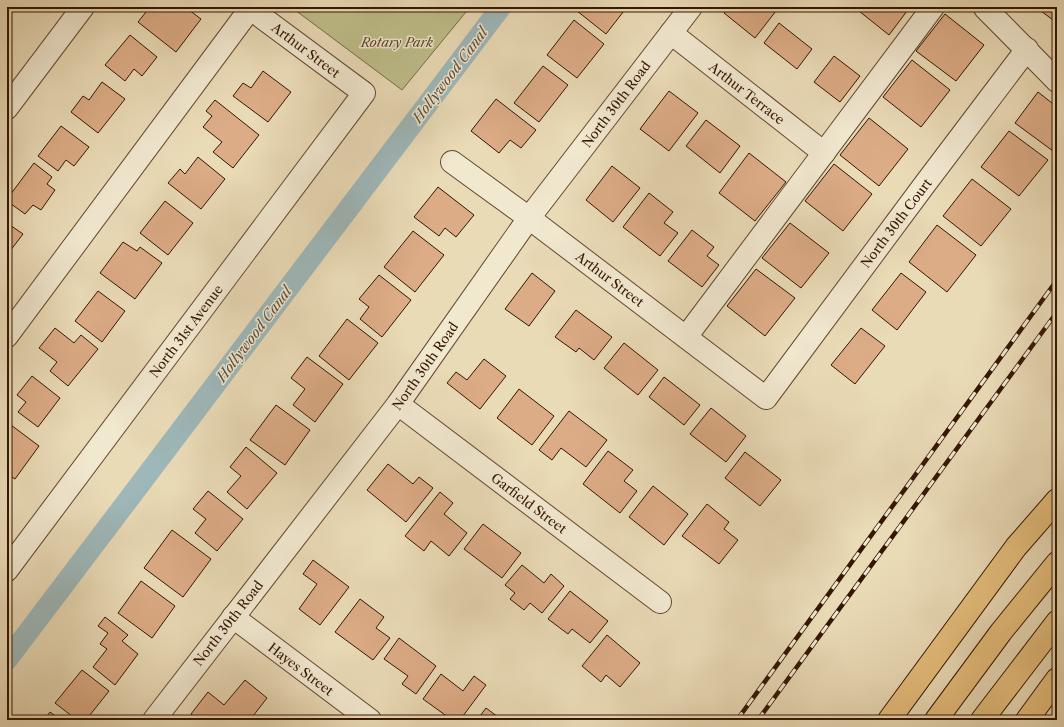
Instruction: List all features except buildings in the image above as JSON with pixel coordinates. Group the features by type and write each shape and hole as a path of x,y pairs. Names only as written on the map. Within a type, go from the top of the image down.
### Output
{"highway":[{"path":"889,720 1016,547 1057,500"},
{"path":"936,720 1001,632 1057,563"},
{"path":"982,720 1057,622"},
{"path":"1027,720 1057,679"}],"street":[{"path":"7,108 82,7"},
{"name":"North 30th Road","path":"154,720 398,404 529,218 691,7"},
{"path":"686,337 933,7"},
{"path":"7,336 249,8"},
{"name":"Arthur Street","path":"249,8 364,93"},
{"path":"985,8 1057,81"},
{"name":"Arthur Terrace","path":"671,34 824,153"},
{"name":"North 30th Court","path":"766,398 1027,49"},
{"name":"North 31st Avenue","path":"7,570 364,93"},
{"name":"Arthur Street","path":"452,162 529,218 766,398"},
{"name":"Garfield Street","path":"398,404 660,602"},
{"name":"Hayes Street","path":"233,618 370,720"}],"green space":[{"name":"Rotary Park","path":"291,7 470,7 402,90"}],"waterway":[{"name":"Hollywood Canal","path":"7,660 501,7"}],"railway":[{"path":"737,720 1057,280"},
{"path":"758,720 1057,312"}]}
